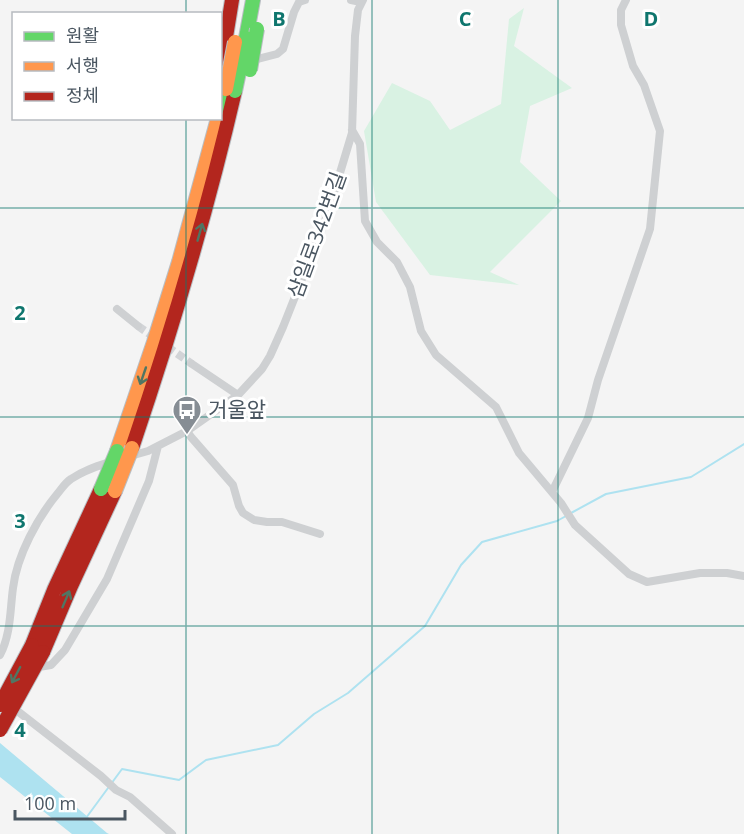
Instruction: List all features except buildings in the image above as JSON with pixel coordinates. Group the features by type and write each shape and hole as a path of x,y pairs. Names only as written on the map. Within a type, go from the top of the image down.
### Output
{"highway":[{"path":"232,0 250,70"},
{"path":"240,0 240,38"},
{"path":"0,730 37,649 54,590 132,448 193,256 220,160 240,38 253,0"},
{"path":"222,57 240,38 260,0"},
{"path":"222,106 231,90"},
{"path":"108,490 117,451 184,243 217,120"},
{"path":"154,342 183,232"},
{"path":"150,395 197,273"},
{"path":"0,705 37,649"}],"street":[{"path":"222,64 255,60 277,54 283,48 299,2 305,0"},
{"path":"351,0 362,1"},
{"path":"552,492 588,418 598,380 650,230 660,131 644,85 633,66 621,25 621,10 626,0"},
{"name":"삼일로342번길","path":"0,655 6,643 17,568 47,507 68,480 89,468 148,451 187,431 238,394 262,369 270,356 327,216 352,130 355,36 358,10 362,1"},
{"path":"352,130 360,144 365,221 377,242 397,262 410,287 421,331 436,355 496,407 519,453 561,503 575,525 629,574 647,582 700,573 727,573 744,576"},
{"path":"117,309 138,326"},
{"path":"192,364 238,394"},
{"path":"187,431 233,485 243,513 254,520 282,522 320,534"},
{"path":"39,667 51,665 65,650 107,579 149,481 158,446"},
{"path":"0,698 116,790 130,797 172,834"}],"green space":[{"path":"524,8 514,46 572,88 530,106 520,162 561,201 490,272 519,285 430,275 376,202 364,131 392,83 430,101 450,130 501,104 509,19"}],"water":[{"path":"0,743 109,834 72,834 0,777"}],"waterway":[{"path":"571,513 606,494 691,477 744,444"},
{"path":"86,818 122,769 179,780 206,760 278,745 314,714 348,693 425,626 461,565 482,542 557,521 566,516"}],"tunnel":[{"path":"138,326 192,364"}],"traffic: fast":[{"path":"246,38 253,0"},
{"path":"250,70 257,29"},
{"path":"235,91 246,38"},
{"path":"222,102 226,89"},
{"path":"101,489 117,451"}],"traffic: slow":[{"path":"226,89 235,42"},
{"path":"117,451 179,262 217,120"},
{"path":"115,491 132,448"}],"traffic: jam":[{"path":"222,53 232,0"},
{"path":"132,448 188,271 235,91"},
{"path":"32,645 54,590 101,489"},
{"path":"43,652 115,491"},
{"path":"0,705 32,645"},
{"path":"0,730 43,652"}],"place":[{"name":"거울앞","path":"187,436"}]}
